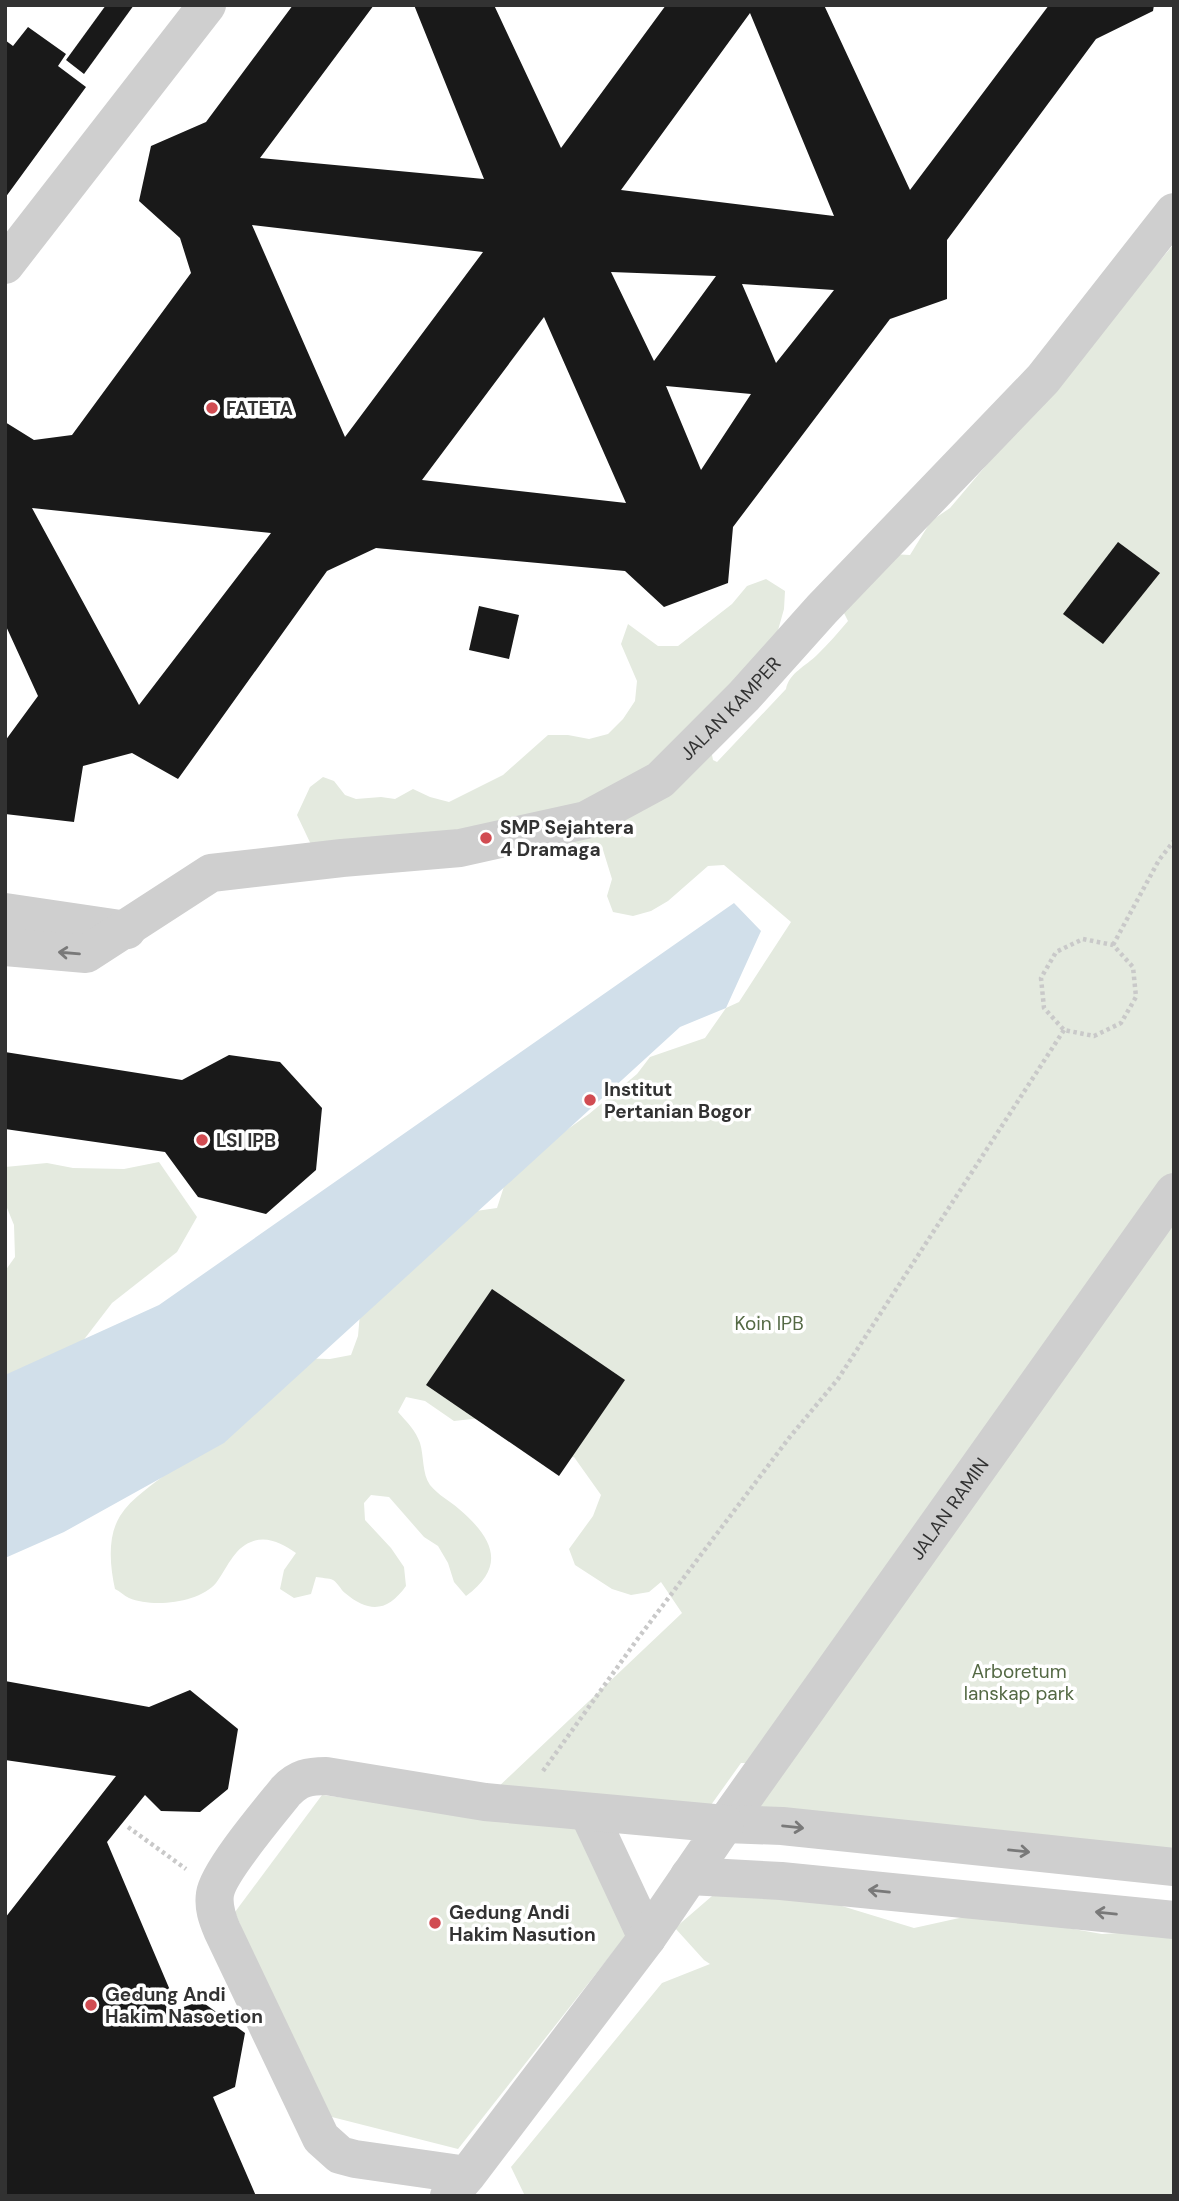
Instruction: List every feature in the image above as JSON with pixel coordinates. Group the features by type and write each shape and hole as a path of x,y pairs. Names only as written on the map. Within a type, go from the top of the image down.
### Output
{"lane":[{"path":"5,265 207,5"},
{"name":"JALAN KAMPER","path":"5,947 86,954 211,873 460,848 586,820 660,780 744,696 822,609 1043,379 1174,212"},
{"path":"5,912 127,929"},
{"name":"JALAN RAMIN","path":"464,2189 647,1938 724,1824 1174,1192"},
{"path":"464,2189 340,2155 321,2138 222,1930 214,1909 215,1890 233,1860 286,1790 296,1781 309,1776 326,1776 518,1805 724,1824 782,1826 1174,1867"},
{"path":"589,1812 647,1938"},
{"path":"689,1875 794,1882 1174,1920"}],"path":[{"path":"1113,945 1159,860 1174,841"},
{"path":"1083,939 1113,945 1133,967 1136,997 1122,1023 1094,1036 1064,1030 1044,1008 1041,978 1046,969 1056,952 1083,939"},
{"path":"518,1805 647,1626 789,1438 838,1379 1064,1030"},
{"path":"128,1827 215,1890"}],"green space":[{"name":"Koin IPB","path":"1174,244 1174,1850 731,1820 761,1763 741,1763 701,1819 495,1790 682,1613 661,1582 649,1592 631,1595 612,1589 575,1565 569,1549 593,1516 601,1495 574,1457 564,1459 490,1417 454,1421 425,1401 406,1397 398,1412 418,1439 430,1485 471,1520 487,1541 491,1563 487,1574 466,1596 454,1582 448,1563 438,1546 424,1537 389,1497 371,1495 364,1503 365,1520 391,1548 404,1567 406,1586 385,1605 371,1607 363,1604 345,1593 333,1580 316,1577 311,1594 294,1598 280,1589 284,1570 296,1553 269,1540 257,1540 245,1545 235,1554 216,1583 199,1595 187,1599 150,1603 129,1598 115,1589 111,1542 116,1524 130,1503 168,1472 289,1358 330,1359 351,1355 358,1336 360,1313 476,1211 497,1208 509,1171 589,1114 637,1074 650,1057 705,1038 726,1008 739,1002 791,922 724,865 708,866 668,901 651,911 633,916 613,912 607,896 612,879 603,850 501,853 324,872 297,815 310,787 323,777 334,781 345,795 356,799 395,799 413,789 449,802 503,775 548,735 589,739 608,734 623,719 635,701 637,681 621,644 628,624 658,646 678,646 732,604 747,586 766,579 785,591 784,609 773,648 709,740 713,760 717,762 786,689 794,674 817,655 848,621 838,601 890,554 910,555 931,521 950,508"},
{"path":"159,1162 197,1217 177,1252 112,1303 56,1376 5,1384 5,1271 15,1257 14,1225 5,1203 5,1167 47,1163 73,1168 124,1169"},
{"path":"322,1795 576,1828 632,1928 458,2149 316,2113 235,1912"},
{"path":"719,1890 832,1903 914,1928 982,1913 1102,1934 1174,1930 1174,2196 525,2196 511,2167 662,1983 710,1964 675,1928"}],"shaded area":[{"path":"734,903 761,931 726,1008 680,1027 224,1443 64,1532 5,1558 5,1375 159,1305"}],"building":[{"path":"106,5 134,5 84,74 66,60"},
{"name":"FATETA","path":"293,5 374,5 260,158 484,179 414,5 494,5 561,148 666,5 824,5 910,190 1049,5 1154,5 1153,11 1096,39 947,240 947,299 890,319 733,527 728,583 664,607 625,571 376,548 327,571 178,779 132,753 83,766 74,822 5,814 5,741 38,696 5,624 5,422 34,440 72,435 191,273 180,238 139,201 151,146 206,122","holes":["750,13 834,216 621,190","252,225 483,252 345,437","611,272 716,276 654,361","742,284 834,290 776,363","544,317 626,503 422,480","666,386 751,394 701,470","32,508 271,533 139,705"]},
{"path":"28,27 66,54 58,66 86,87 5,198 5,40 13,46"},
{"path":"1118,542 1160,573 1103,644 1063,614"},
{"path":"479,606 519,615 509,659 469,650"},
{"name":"LSI IPB","path":"5,1052 182,1080 229,1055 280,1062 322,1108 316,1170 266,1214 198,1197 165,1152 5,1129"},
{"path":"492,1289 625,1380 559,1476 426,1385"},
{"name":"Gedung Andi Hakim Nasoetion","path":"5,1681 149,1707 190,1690 238,1729 228,1789 200,1812 161,1811 145,1795 107,1842 178,2009 201,2001 245,2033 235,2087 213,2097 256,2196 5,2196 5,1918 116,1776 5,1760"}],"place":[{"name":"FATETA","path":"212,408"},
{"name":"SMP Sejahtera 4 Dramaga","path":"486,838"},
{"name":"Institut Pertanian Bogor","path":"590,1100"},
{"name":"LSI IPB","path":"202,1140"},
{"name":"Gedung Andi Hakim Nasution","path":"435,1923"},
{"name":"Gedung Andi Hakim Nasoetion","path":"91,2005"}],"park label":[{"name":"Arboretum lanskap park","path":"1019,1682"}]}
